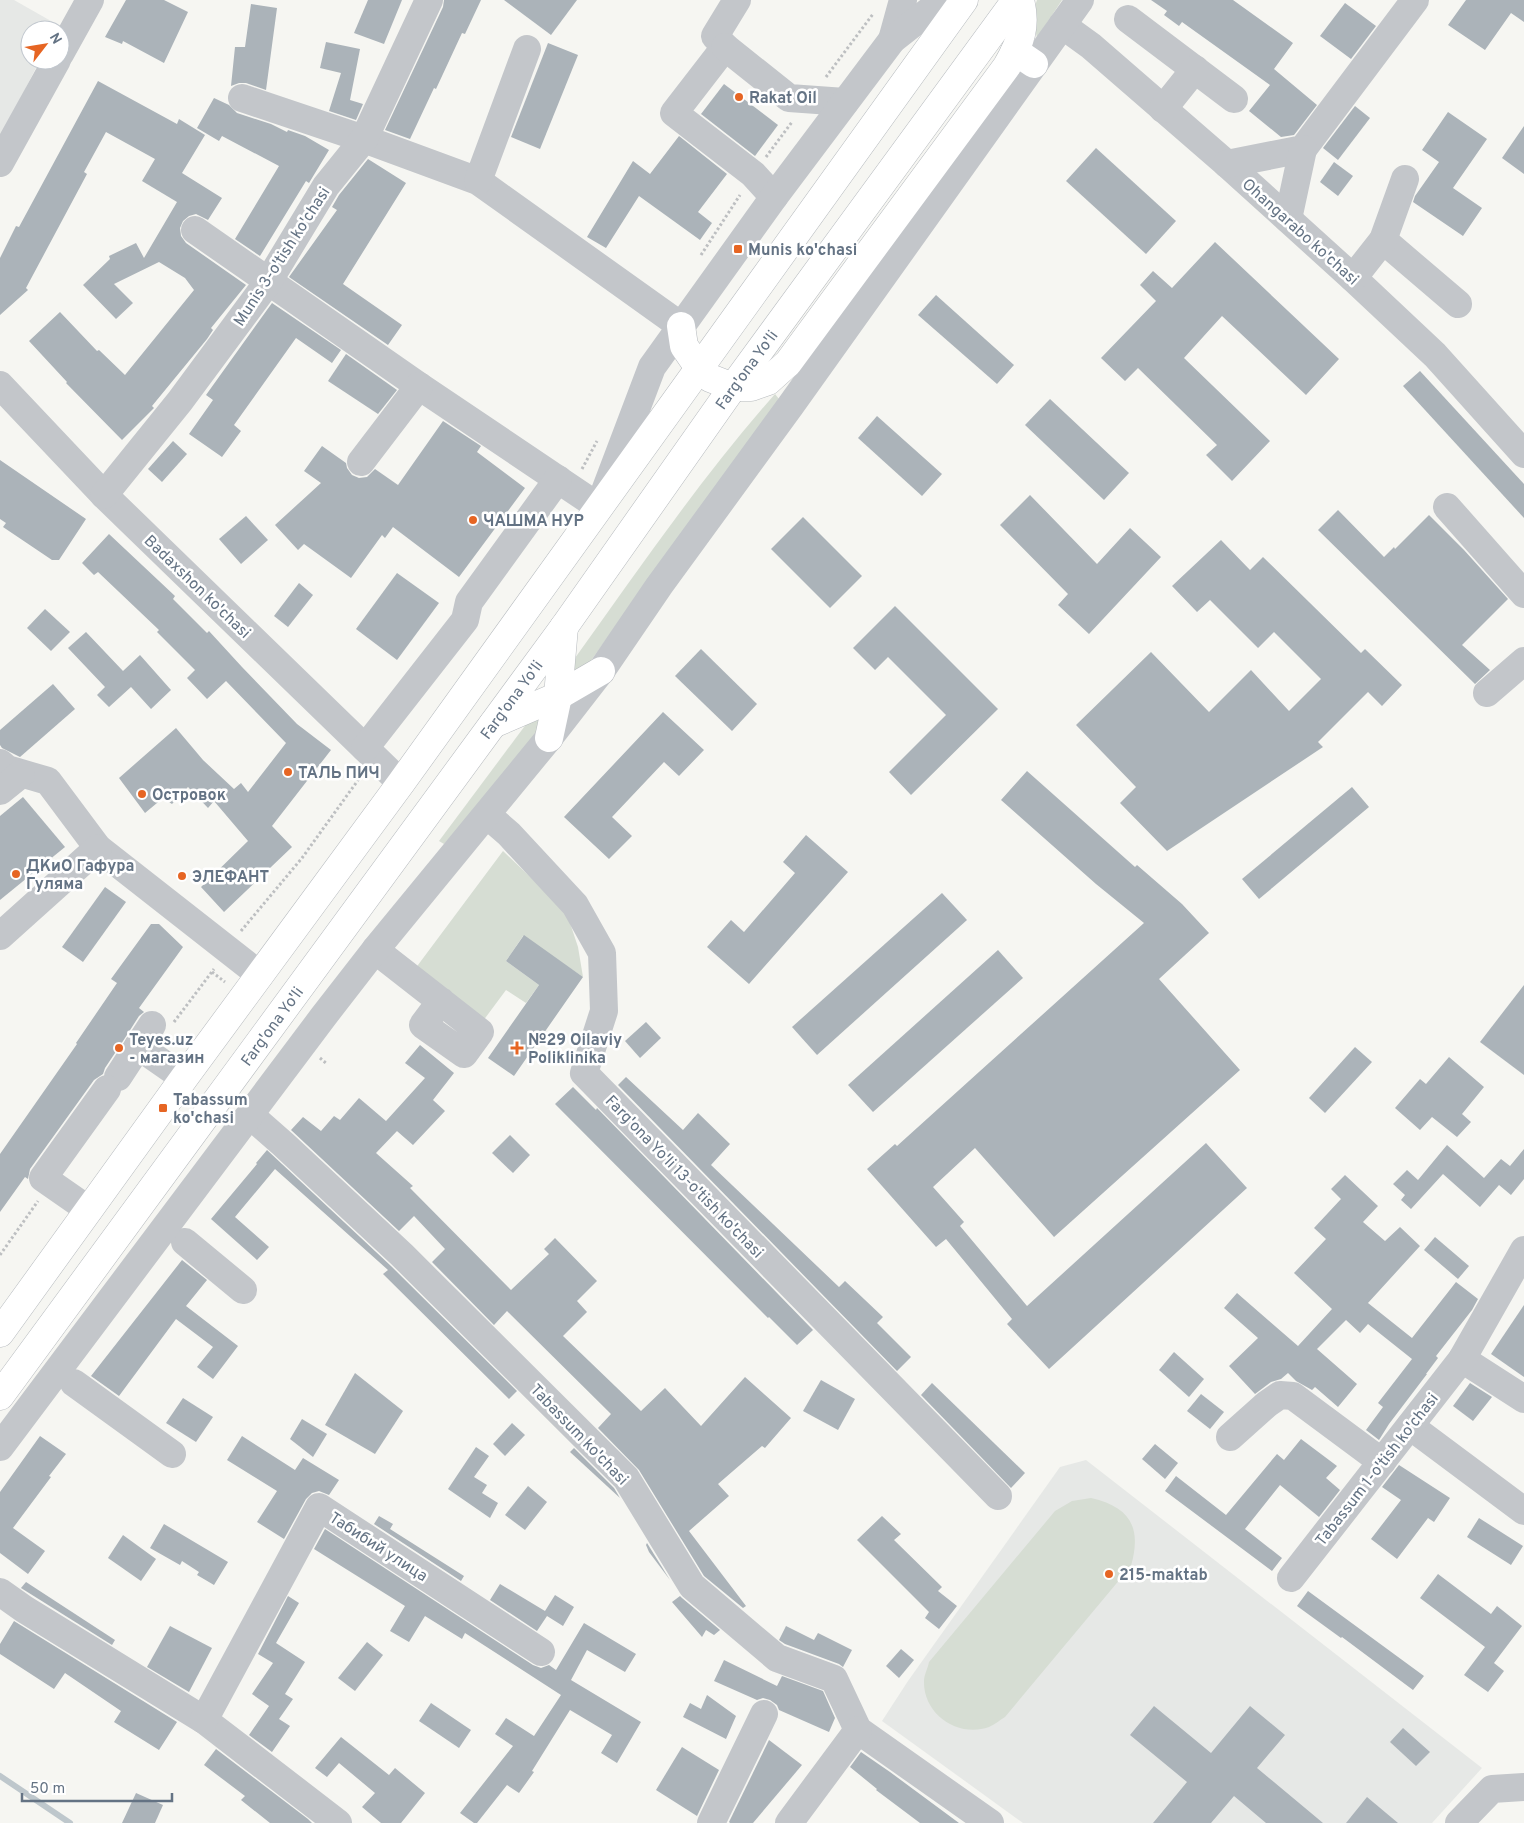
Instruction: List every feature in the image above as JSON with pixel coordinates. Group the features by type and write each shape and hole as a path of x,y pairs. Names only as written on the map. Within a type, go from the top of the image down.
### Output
{"main road":[{"path":"2,1329 401,783 964,0"},
{"path":"681,326 684,346 699,368 710,378 733,387 751,387 768,381 788,363 1007,66 1025,58 1022,36 1023,27 1018,0"},
{"name":"Farg'ona Yo'li","path":"0,1396 564,627 733,387 1018,0"},
{"path":"549,738 558,696 564,627"},
{"path":"492,725 558,696 601,671"}],"street":[{"path":"70,35 89,0"},
{"name":"Munis 3-o'tish ko'chasi","path":"104,495 180,401 268,282 326,186 364,139 429,0"},
{"path":"737,0 715,36 725,47 789,98 845,102"},
{"path":"892,40 903,0"},
{"path":"195,230 419,386 599,507 652,367 774,197 892,40 943,0"},
{"path":"0,1447 375,950 486,816 601,671 659,586 791,405 1025,58 1062,25 1080,0"},
{"path":"1288,219 1303,149 1414,0"},
{"path":"1128,20 1234,99"},
{"name":"Ohangarabo ko'chasi","path":"1062,25 1091,46 1164,109 1353,278 1435,355 1524,454"},
{"path":"725,47 674,113 753,174 774,197"},
{"path":"478,181 527,49"},
{"path":"1164,109 1195,69"},
{"path":"0,162 51,70"},
{"path":"242,98 364,139 478,181 681,326"},
{"path":"1227,164 1303,149"},
{"path":"1353,278 1383,240 1405,179"},
{"path":"1383,240 1458,304"},
{"name":"Badaxshon ko'chasi","path":"0,384 104,495 401,783"},
{"path":"361,462 419,386"},
{"path":"365,748 465,620 469,602 558,479"},
{"path":"1447,507 1524,594"},
{"path":"1487,693 1524,660"},
{"path":"0,791 11,768 48,781 98,848 260,975"},
{"name":"Farg'ona Yo'li 13-o'tish ko'chasi","path":"486,816 509,834 575,905 602,953 604,1011 584,1073 998,1496"},
{"path":"0,936 98,848"},
{"path":"375,950 441,1001"},
{"path":"89,1210 43,1178 145,1036 184,1078"},
{"name":"Tabassum ko'chasi","path":"250,1114 402,1255 626,1478 692,1586 777,1658 834,1678 858,1730"},
{"path":"185,1242 243,1290"},
{"name":"Tabassum 1-o'tish ko'chasi","path":"1291,1578 1462,1359 1524,1250"},
{"path":"1462,1359 1524,1399"},
{"path":"74,1383 172,1454"},
{"path":"1230,1437 1280,1395 1293,1396 1382,1462"},
{"path":"1410,1426 1524,1511"},
{"name":"Табибий улица","path":"204,1720 320,1507 541,1652"},
{"path":"0,1592 24,1609 204,1720 338,1823"},
{"path":"711,1823 764,1714"},
{"path":"789,1823 858,1730 990,1823"},
{"path":"1459,1823 1492,1788 1524,1787"}],"path":[{"path":"212,972 226,983"}],"shaded area":[{"path":"0,0 14,0 49,20 20,20 20,70 35,70 0,138"},
{"path":"1037,0 1062,0 1037,38 1034,9"},
{"path":"775,394 779,399 582,673 577,675 569,668 570,665 695,493 747,426"},
{"path":"533,715 545,721 491,793 444,844 439,841"},
{"path":"503,851 566,911 578,947 583,977 523,936 506,961 539,985 526,1003 506,990 483,1021 415,969"},
{"name":"215-maktab","path":"1086,1460 1482,1768 1432,1823 1023,1823 882,1721 908,1681 1060,1467"},
{"path":"1091,1498 1115,1507 1124,1513 1130,1521 1135,1540 1131,1566 1005,1717 989,1727 977,1730 955,1726 944,1720 929,1704 925,1693 924,1679 929,1662 1055,1511 1072,1501"}],"building":[{"path":"126,0 164,0 188,12 164,63 123,41 122,44 105,37"},
{"path":"368,0 402,0 384,44 354,33"},
{"path":"444,0 481,0 465,34 462,33 410,139 385,130 443,7"},
{"path":"504,0 577,0 551,35"},
{"path":"1151,0 1233,0 1293,43 1274,69 1317,105 1294,135 1281,137 1249,111 1270,85 1182,22 1179,26 1164,15 1167,11"},
{"path":"1466,0 1524,0 1524,22 1511,13 1485,50 1448,25"},
{"path":"1345,3 1376,26 1351,59 1320,36"},
{"path":"251,4 277,8 266,90 246,83 231,86 235,47 245,47"},
{"path":"326,42 360,49 350,100 363,104 356,120 329,111 341,73 320,68"},
{"path":"548,43 578,55 540,149 511,137"},
{"path":"98,81 177,124 179,119 205,135 182,173 222,198 208,220 196,214 189,216 183,221 180,228 181,236 186,243 246,285 211,328 213,330 207,339 152,406 154,408 122,440 66,383 29,341 60,312 97,351 99,350 125,375 194,290 185,278 159,262 114,284 133,303 116,319 83,285 110,259 109,256 136,243 144,258 177,202 142,181 155,159 106,132 84,172 87,174 26,288 28,290 0,315 0,258 16,226 19,227"},
{"path":"724,84 778,125 755,156 701,114"},
{"path":"214,98 229,105 237,113 271,124 287,132 288,130 305,136 329,150 309,183 306,181 260,256 235,239 279,166 222,136 219,141 197,128"},
{"path":"1355,106 1370,118 1338,160 1323,148"},
{"path":"1448,112 1487,139 1453,188 1482,208 1463,236 1413,202 1415,196 1439,162 1422,150"},
{"path":"1524,126 1524,174 1502,158"},
{"path":"679,136 727,174 698,212 712,223 700,240 639,196 606,248 587,237 633,161 650,174"},
{"path":"1096,148 1176,221 1146,254 1066,181"},
{"path":"368,159 406,183 343,284 402,325 388,345 289,277 337,210 332,207 339,195"},
{"path":"1334,162 1353,176 1338,196 1320,182"},
{"path":"1215,242 1339,359 1306,395 1222,316 1184,358 1270,441 1232,481 1206,455 1217,445 1138,368 1125,381 1101,358 1156,301 1140,285 1153,271 1172,288"},
{"path":"936,295 1014,365 997,384 918,315"},
{"path":"272,303 341,350 332,363 296,338 234,425 241,431 222,457 189,434 213,400 206,395"},
{"path":"346,354 397,390 378,414 328,381"},
{"path":"1420,371 1524,484 1524,518 1403,386"},
{"path":"1050,399 1129,473 1104,500 1025,425"},
{"path":"877,416 942,474 922,496 858,438"},
{"path":"443,421 481,446 477,452 525,488 459,577 393,527 385,538 382,535 351,578 304,544 298,550 275,525 321,483 304,471 322,446 346,463 352,475 359,478 367,477 375,469 398,485"},
{"path":"173,441 187,454 162,482 148,469"},
{"path":"0,460 86,519 59,560 52,560 3,527 6,523 0,519"},
{"path":"1030,495 1097,564 1130,528 1161,557 1089,634 1058,605 1068,594 1000,525"},
{"path":"1338,510 1384,557 1394,547 1395,549 1429,515 1464,550 1508,599 1462,645 1490,670 1475,684 1318,530"},
{"path":"246,516 268,540 241,564 219,539"},
{"path":"803,517 862,576 830,608 771,549"},
{"path":"109,534 175,596 173,599 207,633 209,631 297,724 331,750 272,826 292,847 224,912 201,887 248,841 214,801 208,808 188,787 172,804 163,798 145,813 119,778 176,728 203,760 234,789 241,783 248,792 286,743 226,681 207,699 187,678 195,670 157,632 159,630 98,572 94,575 82,563"},
{"path":"1221,540 1250,570 1263,557 1361,653 1365,649 1402,685 1382,706 1368,692 1318,742 1323,747 1167,851 1120,803 1136,787 1076,725 1151,652 1209,712 1251,670 1289,711 1321,679 1274,632 1258,648 1210,600 1197,612 1172,586"},
{"path":"397,573 439,603 397,660 356,629"},
{"path":"299,583 313,595 288,627 274,616"},
{"path":"895,606 998,709 911,795 889,772 946,715 888,657 875,670 853,648"},
{"path":"45,609 70,632 51,651 27,628"},
{"path":"86,632 123,671 140,655 171,690 151,709 131,687 109,707 97,695 105,687 68,648"},
{"path":"701,649 757,704 732,731 675,676"},
{"path":"53,684 75,709 20,757 2,748 0,745 0,730"},
{"path":"663,712 704,750 679,776 664,762 612,817 632,836 609,859 564,817"},
{"path":"1027,771 1135,867 1137,865 1182,904 1209,933 1159,979 1240,1070 1054,1237 975,1148 933,1187 964,1222 960,1226 1027,1306 1206,1143 1247,1188 1049,1369 1007,1324 1012,1319 946,1239 936,1247 867,1169 895,1144 897,1146 1144,923 1096,884 1001,800"},
{"path":"1352,787 1369,807 1259,899 1242,879"},
{"name":"ДКиО Гафура Гуляма","path":"23,797 65,847 0,900 0,816"},
{"path":"806,835 848,872 749,984 707,947 731,920 744,932 795,873 783,862"},
{"path":"105,887 126,902 83,962 62,947"},
{"path":"942,893 967,920 817,1055 792,1027"},
{"path":"151,924 159,924 183,947 139,1008 144,1012 139,1016 103,1074 94,1080 30,1169 28,1179 25,1177 0,1212 0,1154 77,1044 117,983 111,979"},
{"path":"524,935 583,977 514,1076 488,1058 539,985 506,961"},
{"path":"998,950 1023,978 873,1112 848,1085"},
{"path":"1524,985 1524,1075 1480,1042"},
{"path":"646,1022 661,1038 640,1058 625,1041"},
{"path":"420,1045 454,1073 433,1100 445,1111 413,1145 397,1131 376,1153 413,1186 410,1188 511,1290 549,1254 544,1249 555,1238 597,1281 577,1301 587,1312 563,1336 641,1411 665,1388 701,1426 745,1377 791,1418 765,1448 762,1446 718,1484 729,1496 689,1531 746,1606 743,1608 704,1576 639,1470 598,1428 611,1414 507,1311 494,1325 432,1262 445,1249 414,1216 399,1231 291,1130 303,1117 321,1131 334,1116 340,1120 359,1098 386,1121 425,1078 405,1063"},
{"path":"1355,1047 1372,1062 1325,1113 1309,1098"},
{"path":"1449,1057 1484,1087 1462,1114 1471,1122 1457,1137 1432,1117 1420,1130 1395,1108 1420,1079 1426,1084"},
{"path":"626,1077 683,1130 698,1113 730,1144 711,1165 839,1287 845,1281 883,1317 877,1323 911,1357 897,1371 618,1085"},
{"path":"573,1087 596,1110 597,1108 813,1330 797,1345 555,1104"},
{"path":"510,1135 530,1155 513,1173 492,1153"},
{"path":"1447,1145 1484,1178 1501,1159 1510,1166 1524,1149 1524,1179 1511,1195 1499,1185 1480,1207 1443,1174 1411,1209 1401,1200 1405,1195 1393,1184 1407,1170 1418,1180"},
{"path":"267,1150 391,1266 517,1391 509,1399 383,1274 388,1270 275,1169 235,1217 269,1247 257,1260 211,1219"},
{"path":"1345,1175 1378,1206 1363,1222 1385,1241 1400,1227 1420,1246 1368,1303 1412,1338 1456,1282 1478,1299 1472,1310 1436,1356 1438,1358 1379,1440 1366,1430 1383,1407 1378,1403 1412,1359 1368,1324 1360,1333 1346,1320 1317,1349 1357,1384 1338,1407 1315,1387 1312,1390 1296,1381 1288,1373 1281,1379 1271,1382 1255,1394 1229,1366 1258,1338 1224,1308 1237,1293 1298,1346 1332,1309 1294,1273 1326,1239 1314,1228 1341,1199 1331,1189"},
{"path":"1435,1237 1469,1266 1458,1279 1424,1250"},
{"path":"182,1260 207,1280 186,1306 238,1346 213,1379 197,1367 213,1347 176,1319 119,1396 91,1376"},
{"path":"1524,1305 1524,1377 1491,1354"},
{"path":"1174,1352 1204,1379 1189,1397 1159,1370"},
{"path":"355,1373 403,1411 375,1454 325,1425"},
{"path":"821,1380 855,1399 838,1430 803,1411"},
{"path":"932,1383 1025,1473 1011,1488 921,1395"},
{"path":"1470,1383 1492,1397 1473,1421 1453,1406"},
{"path":"1201,1394 1224,1412 1210,1429 1187,1411"},
{"path":"183,1398 213,1417 196,1442 166,1423"},
{"path":"302,1419 327,1434 313,1457 290,1439"},
{"path":"512,1423 525,1435 505,1456 493,1444"},
{"path":"40,1436 66,1454 13,1528 45,1551 28,1574 0,1553 0,1492"},
{"path":"242,1436 295,1470 303,1458 339,1480 329,1495 319,1491 312,1493 306,1499 284,1539 257,1522 277,1491 227,1460"},
{"path":"1301,1439 1337,1466 1326,1478 1340,1490 1319,1517 1280,1485 1245,1529 1282,1558 1272,1571 1165,1491 1176,1476 1226,1515 1277,1454 1284,1460"},
{"path":"1155,1444 1178,1463 1165,1479 1142,1459"},
{"path":"476,1447 489,1456 474,1477 487,1485 482,1493 498,1503 490,1518 448,1489"},
{"path":"574,1448 614,1488 620,1498 570,1452"},
{"path":"1399,1465 1450,1498 1434,1522 1428,1518 1397,1559 1371,1539 1401,1500 1382,1487"},
{"path":"528,1486 547,1502 525,1530 505,1515"},
{"path":"379,1516 393,1524 390,1529 464,1576 461,1581 374,1524"},
{"path":"882,1516 901,1534 894,1540 942,1587 938,1591 957,1606 939,1629 925,1618 929,1612 857,1540"},
{"path":"1479,1518 1523,1546 1511,1565 1467,1537"},
{"path":"164,1524 228,1562 214,1585 197,1575 199,1572 182,1561 180,1565 150,1548"},
{"path":"325,1529 533,1665 541,1668 549,1665 556,1670 584,1623 636,1654 625,1672 587,1650 571,1680 641,1722 617,1763 601,1753 612,1735 570,1710 532,1771 534,1772 519,1793 507,1785 477,1823 474,1823 460,1813 513,1746 495,1734 506,1718 534,1736 561,1695 465,1633 462,1639 425,1616 409,1642 390,1631 405,1606 314,1549"},
{"path":"123,1535 156,1559 141,1581 108,1558"},
{"path":"647,1543 670,1580 649,1552"},
{"path":"1438,1574 1491,1614 1497,1606 1522,1626 1494,1663 1504,1671 1488,1692 1464,1675 1485,1647 1420,1598"},
{"path":"26,1582 115,1640 112,1645 21,1588"},
{"path":"500,1584 545,1611 555,1595 574,1607 563,1626 547,1616 537,1631 490,1600"},
{"path":"1308,1591 1424,1676 1413,1690 1297,1606"},
{"path":"288,1596 299,1603 276,1643 305,1662 285,1694 293,1699 279,1719 290,1726 272,1752 249,1735 269,1706 252,1694 273,1663 258,1654"},
{"path":"680,1596 720,1630 714,1635 706,1630 702,1637 672,1602"},
{"path":"14,1621 177,1722 159,1750 114,1722 121,1711 65,1673 54,1689 0,1654 0,1644"},
{"path":"170,1626 212,1648 189,1692 147,1667"},
{"path":"786,1626 814,1640 818,1633 852,1650 843,1667 779,1640"},
{"path":"367,1642 383,1655 355,1691 338,1678"},
{"path":"901,1649 914,1660 899,1678 886,1666"},
{"path":"724,1660 777,1686 782,1676 823,1691 835,1718 829,1732 779,1710 777,1705 770,1700 763,1698 757,1700 714,1681"},
{"path":"707,1695 736,1716 726,1739 683,1717 690,1703 701,1709"},
{"path":"431,1703 471,1730 459,1748 419,1721"},
{"path":"1154,1706 1211,1753 1250,1706 1285,1735 1257,1768 1323,1823 1266,1823 1234,1796 1211,1823 1153,1823 1187,1782 1130,1735"},
{"path":"1403,1728 1430,1752 1416,1766 1390,1742"},
{"path":"341,1737 389,1775 395,1768 425,1793 401,1823 381,1823 362,1807 375,1793 339,1763 327,1777 315,1768"},
{"path":"769,1740 802,1765 753,1823 730,1823 729,1822"},
{"path":"682,1747 719,1770 697,1816 656,1790"},
{"path":"216,1749 312,1823 270,1823 241,1800 245,1796 204,1765"},
{"path":"861,1752 959,1823 920,1823 876,1790 850,1767"},
{"path":"136,1793 163,1805 155,1823 122,1823"},
{"path":"1367,1797 1398,1823 1346,1823"}],"waterway":[{"path":"0,1776 70,1823"}],"place":[{"name":"Rakat Oil","path":"739,97"},
{"name":"Munis ko'chasi","path":"738,249"},
{"name":"ЧАШМА НУР","path":"473,520"},
{"name":"ТАЛЬ ПИЧ","path":"288,772"},
{"name":"Островок","path":"142,794"},
{"name":"ДКиО Гафура Гуляма","path":"16,874"},
{"name":"ЭЛЕФАНТ","path":"182,876"},
{"name":"Teyes.uz - магазин","path":"119,1048"},
{"name":"№29 Oilaviy Poliklinika","path":"517,1048"},
{"name":"Tabassum ko'chasi","path":"163,1108"},
{"name":"215-maktab","path":"1109,1574"}]}
